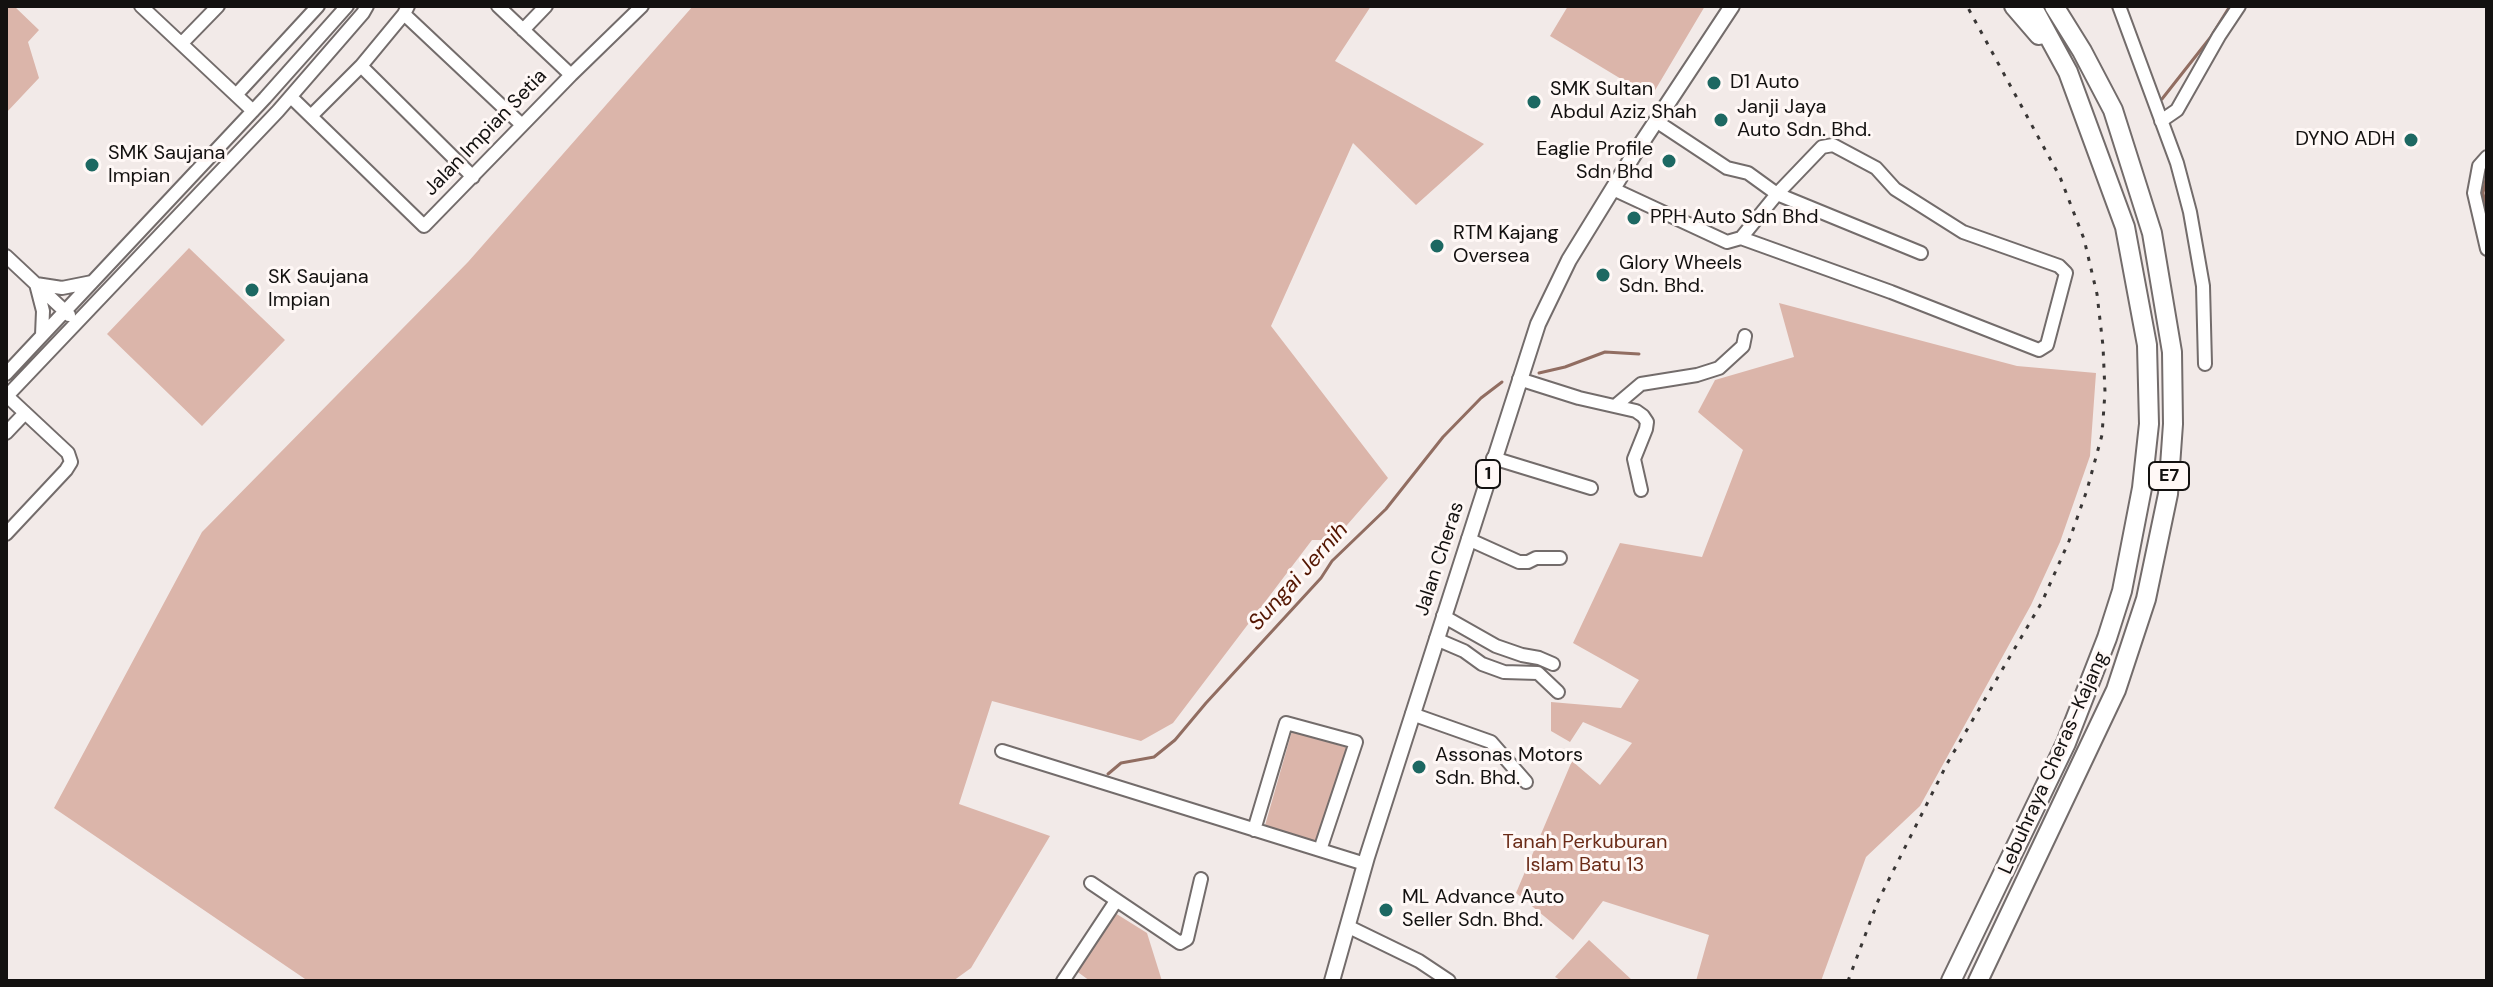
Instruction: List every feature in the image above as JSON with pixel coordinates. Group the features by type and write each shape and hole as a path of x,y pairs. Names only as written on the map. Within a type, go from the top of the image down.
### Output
{"highway":[{"path":"2014,6 2068,72"},
{"name":"Lebuhraya Cheras–Kajang","path":"1951,981 2066,743 2094,673 2122,591 2142,488 2149,424 2147,345 2125,227 2068,72 2032,6"},
{"name":"Lebuhraya Cheras–Kajang","path":"1978,981 2116,690 2146,599 2168,494 2173,424 2172,352 2152,233 2113,110 2054,6"},
{"path":"2060,6 2082,51"}],"main road":[{"name":"Jalan Cheras","path":"1332,981 1412,714 1538,324 1569,260 1732,6"}],"street":[{"path":"141,6 253,111"},
{"path":"182,43 218,6"},
{"path":"236,95 318,6"},
{"path":"6,374 253,111 347,6"},
{"path":"6,534 71,462 68,453 6,396 291,97 367,6"},
{"path":"498,6 571,75"},
{"path":"523,30 546,6"},
{"name":"Jalan Impian Setia","path":"291,97 424,226 642,6"},
{"path":"2119,6 2177,163 2195,236 2203,286 2205,364"},
{"path":"2161,121 2177,110 2239,6"},
{"path":"312,115 361,66 406,10 522,125"},
{"path":"325,31 338,42"},
{"path":"361,66 473,177"},
{"path":"1656,121 1727,168 1748,173 1777,194 1921,253"},
{"path":"1613,189 1727,242 1741,238 1822,147 1833,145 1876,168 1895,189 1963,232 2059,266 2066,273 2047,345 2039,350 1741,238"},
{"path":"2487,157 2479,166 2474,193 2487,249"},
{"path":"6,256 77,322"},
{"path":"36,284 62,288 92,282"},
{"path":"36,284 43,311 42,335"},
{"path":"1615,406 1641,384 1697,375 1719,368 1743,346 1745,336"},
{"path":"1519,379 1636,411 1647,422 1634,459 1641,490"},
{"path":"6,433 25,413"},
{"path":"1493,458 1591,488"},
{"path":"1468,539 1519,562 1560,558"},
{"path":"1443,616 1496,646 1553,664"},
{"path":"1436,639 1464,651 1482,664 1504,672 1538,673 1558,692"},
{"path":"1412,714 1491,742 1526,782"},
{"path":"1254,830 1286,723 1356,742 1320,850"},
{"path":"1002,751 1365,864"},
{"path":"1091,883 1184,943 1201,879"},
{"path":"1063,981 1116,901"},
{"path":"1347,926 1419,961 1449,981"}],"green space":[{"path":"6,6 14,6 39,30 28,42 39,78 6,113"},
{"path":"693,6 1371,6 1335,61 1484,144 1416,205 1353,143 1271,326 1388,478 1334,540 1312,540 1173,723 1141,741 992,701 959,804 1050,836 971,968 953,981 308,981 54,808 202,532 468,262"},
{"path":"1568,6 1705,6 1651,97 1550,36"},
{"path":"189,248 285,340 202,426 107,334"},
{"name":"Tanah Perkuburan Islam Batu 13","path":"1779,303 2017,366 2096,373 2090,456 2060,542 2031,605 1920,806 1866,857 1821,981 1696,981 1709,935 1603,901 1573,940 1516,893 1572,761 1600,785 1632,743 1583,722 1570,742 1551,731 1551,702 1621,708 1639,680 1573,643 1620,543 1702,557 1743,450 1698,412 1715,380 1794,357"},
{"path":"1292,731 1348,748 1319,846 1264,829"},
{"path":"1115,913 1147,933 1162,981 1090,981 1075,970"},
{"path":"1589,940 1633,981 1562,981 1555,977"}],"waterway":[{"path":"2162,99 2210,38 2230,6"},
{"path":"2487,174 2483,193 2487,214"},
{"name":"Sungai Jernih","path":"1539,373 1605,352 1639,354"},
{"name":"Sungai Jernih","path":"1108,774 1121,763 1154,757 1175,740 1321,578 1332,561 1386,509 1443,437 1481,398 1502,382"}],"railway":[{"path":"1848,981 1878,901 1948,762 2042,602 2069,541 2102,435 2105,392 2103,346 2097,294 2084,239 2060,177 1967,6"}],"place":[{"name":"D1 Auto","path":"1714,83"},
{"name":"SMK Sultan Abdul Aziz Shah","path":"1534,102"},
{"name":"Janji Jaya Auto Sdn. Bhd.","path":"1721,120"},
{"name":"DYNO ADH","path":"2411,140"},
{"name":"Eaglie Profile Sdn Bhd","path":"1669,161"},
{"name":"SMK Saujana Impian","path":"92,165"},
{"name":"PPH Auto Sdn Bhd","path":"1634,218"},
{"name":"RTM Kajang Oversea","path":"1437,246"},
{"name":"Glory Wheels Sdn. Bhd.","path":"1603,275"},
{"name":"SK Saujana Impian","path":"252,290"},
{"name":"Assonas Motors Sdn. Bhd.","path":"1419,767"},
{"name":"ML Advance Auto Seller Sdn. Bhd.","path":"1386,910"}]}
